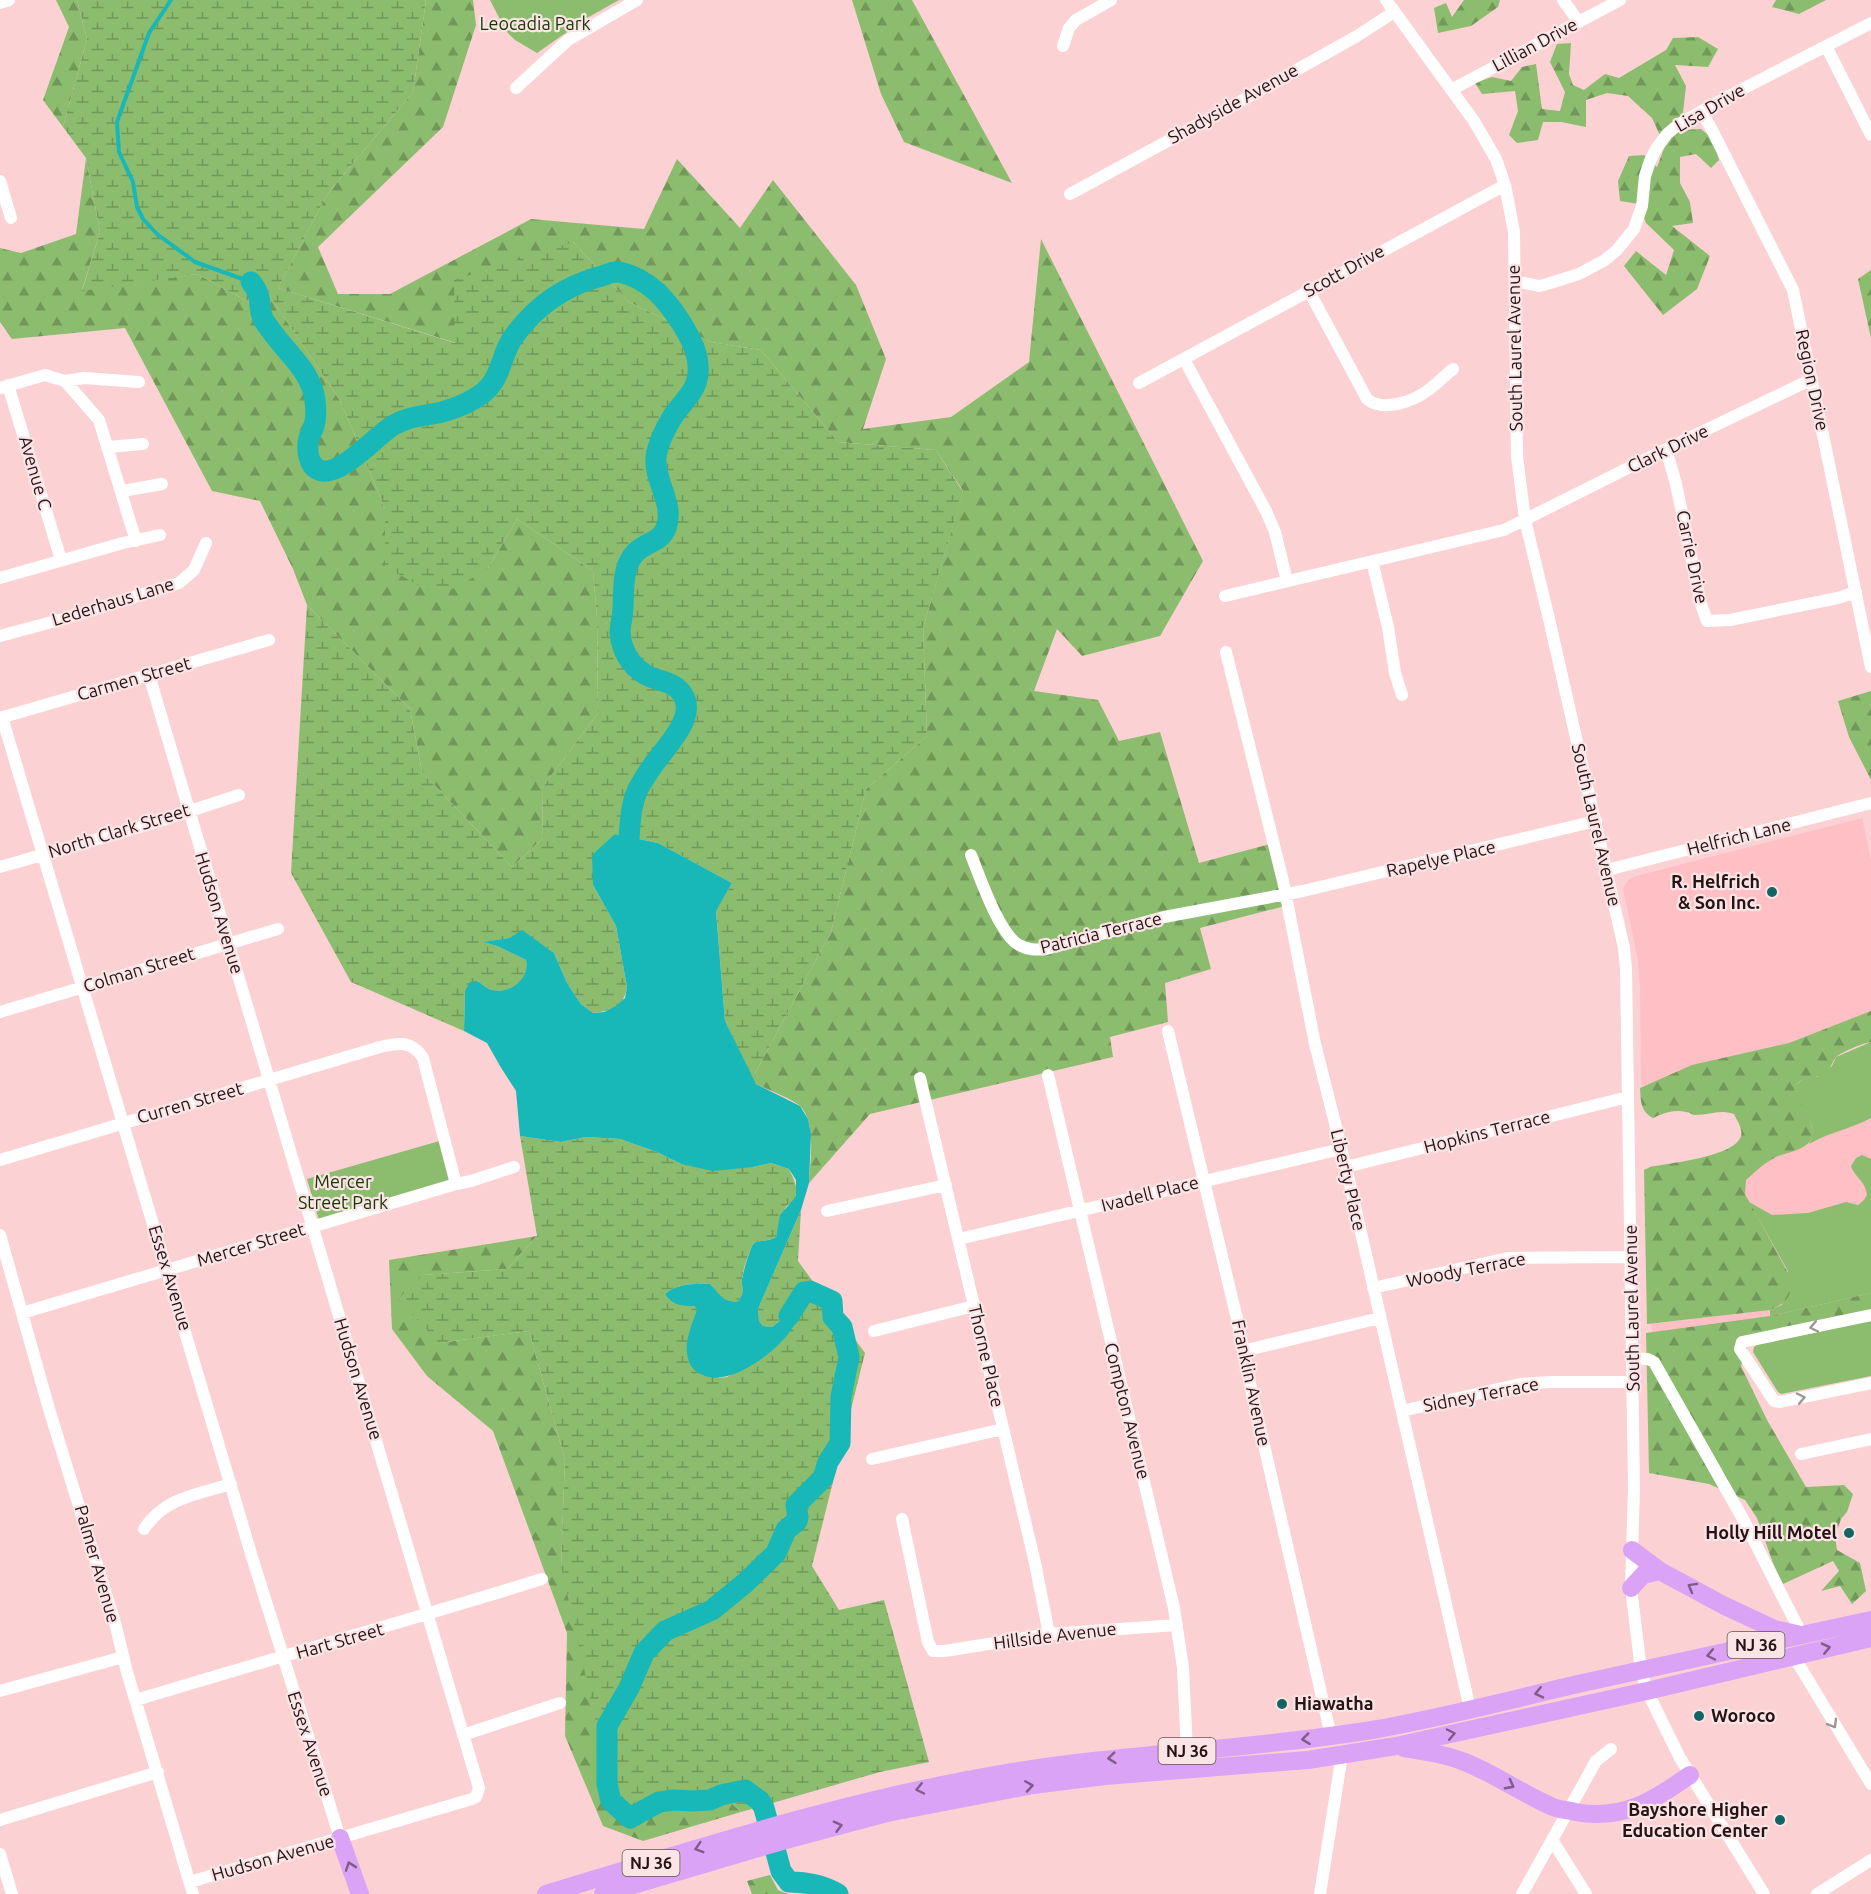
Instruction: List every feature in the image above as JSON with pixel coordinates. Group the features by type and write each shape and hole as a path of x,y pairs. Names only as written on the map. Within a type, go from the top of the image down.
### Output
{"highway":[{"path":"1632,1550 1660,1571 1724,1605 1774,1629 1802,1635"},
{"path":"1630,1588 1643,1575 1660,1571"},
{"name":"NJ 36","path":"546,1894 757,1840 866,1801 1072,1762 1331,1736 1374,1729 1871,1620"},
{"name":"NJ 36","path":"781,1833 1033,1785 1106,1776 1342,1755 1396,1746 1647,1691 1871,1638"},
{"path":"1396,1746 1462,1761 1553,1807 1598,1814 1631,1810 1657,1798 1690,1775"},
{"path":"340,1838 360,1894"},
{"name":"NJ 36","path":"603,1894 757,1840"}],"street":[{"path":"0,3 9,0"},
{"path":"516,88 568,40 637,0"},
{"path":"1063,46 1069,28 1076,20 1111,0"},
{"name":"South Laurel Avenue","path":"1386,0 1489,145 1505,185 1514,232 1517,456 1525,520 1607,870 1624,948 1626,969 1634,1490 1630,1588 1641,1670 1647,1691 1690,1775 1764,1894"},
{"path":"1563,0 1578,21"},
{"name":"Lillian Drive","path":"1451,90 1620,0"},
{"name":"Shadyside Avenue","path":"1070,194 1357,36 1394,12"},
{"name":"Lisa Drive","path":"1515,281 1539,286 1559,281 1594,267 1617,250 1630,236 1638,220 1645,176 1656,149 1679,124 1871,23"},
{"path":"1826,46 1871,135"},
{"name":"Region Drive","path":"1701,112 1792,290 1871,667"},
{"path":"0,181 11,218"},
{"name":"Scott Drive","path":"1138,383 1505,185"},
{"path":"1309,291 1367,399 1372,403 1386,406 1415,397 1425,392 1453,369"},
{"path":"1184,359 1266,511 1275,532 1287,581"},
{"path":"4,387 45,375 65,381 84,378 139,382"},
{"name":"Clark Drive","path":"1525,520 1812,379"},
{"path":"65,381 99,420 136,541"},
{"name":"Avenue C","path":"4,387 61,560"},
{"path":"108,447 143,444"},
{"name":"Carrie Drive","path":"1666,449 1676,484 1701,604 1707,621 1741,618 1838,598 1856,592"},
{"path":"122,491 162,484"},
{"path":"1225,596 1504,530 1525,520"},
{"path":"0,578 160,535"},
{"name":"Lederhaus Lane","path":"0,636 179,583 194,570 206,543"},
{"path":"1372,561 1388,627 1395,672 1402,695"},
{"name":"Carmen Street","path":"1,718 268,640"},
{"name":"Liberty Place","path":"1226,652 1285,894 1304,992 1470,1709"},
{"name":"Hudson Avenue","path":"148,675 479,1788 476,1797 340,1838 191,1888"},
{"name":"Essex Avenue","path":"1,718 44,854 283,1657 340,1838"},
{"name":"North Clark Street","path":"0,867 238,795"},
{"name":"Helfrich Lane","path":"1607,870 1871,803"},
{"name":"Rapelye Place","path":"1285,894 1596,822"},
{"name":"Patricia Terrace","path":"971,855 1006,933 1017,944 1036,950 1164,917 1285,894"},
{"name":"Colman Street","path":"0,1012 278,928"},
{"name":"Franklin Avenue","path":"1168,1031 1331,1736"},
{"name":"Curren Street","path":"0,1160 380,1047 405,1043 418,1051 423,1058 456,1184"},
{"name":"Compton Avenue","path":"1048,1075 1177,1624 1183,1668 1187,1751"},
{"name":"Thorne Place","path":"921,1078 1035,1563 1049,1634"},
{"name":"Hopkins Terrace","path":"1346,1167 1629,1097"},
{"name":"Ivadell Place","path":"959,1239 1341,1149"},
{"name":"Mercer Street","path":"22,1312 514,1167"},
{"path":"827,1211 946,1185"},
{"name":"Palmer Avenue","path":"0,1235 191,1888"},
{"name":"Woody Terrace","path":"1373,1288 1508,1258 1631,1257"},
{"path":"873,1331 974,1306"},
{"path":"1871,1315 1742,1342 1740,1349 1774,1401 1780,1402 1871,1383"},
{"path":"1243,1351 1380,1318"},
{"path":"1632,1358 1648,1359 1654,1362 1743,1520 1802,1635"},
{"name":"Sidney Terrace","path":"1402,1411 1520,1384 1632,1382"},
{"path":"872,1459 1003,1429"},
{"path":"1801,1454 1871,1439"},
{"path":"144,1529 158,1512 172,1503 231,1484"},
{"name":"Hillside Avenue","path":"902,1519 928,1642 933,1651 1049,1634 1177,1624"},
{"name":"Hart Street","path":"136,1700 428,1615 542,1579"},
{"path":"1793,1655 1871,1784"},
{"path":"0,1691 123,1657"},
{"path":"464,1735 560,1703"},
{"path":"1522,1894 1596,1761 1611,1749"},
{"path":"1320,1894 1342,1755"},
{"path":"0,1820 158,1772"},
{"path":"1552,1840 1586,1894"},
{"path":"0,1854 12,1894"},
{"path":"1817,1894 1871,1860"}],"shaded area":[{"name":"R. Helfrich & Son Inc.","path":"1862,818 1871,860 1871,1036 1641,1086 1638,960 1623,889 1628,880 1636,876"},
{"path":"1871,1039 1871,1303 1652,1348 1648,1176 1751,1156"}],"green space":[{"path":"56,0 77,0 87,39 63,127 43,100 69,27"},
{"path":"77,0 426,0 413,92 328,193 278,288 455,343 454,280 573,242 629,302 711,342 761,350 838,442 936,450 963,492 923,628 927,736 866,789 831,932 752,1079 725,1021 716,910 732,883 658,843 615,834 593,885 616,926 627,987 623,999 616,1007 593,1013 581,1004 567,983 554,953 522,931 509,938 484,942 526,960 525,974 516,985 503,990 489,989 477,981 465,991 464,1031 351,982 291,873 307,605 410,709 422,772 512,867 543,838 542,788 598,713 597,617 593,571 517,519 487,570 439,596 385,567 385,509 341,402 265,289 247,301 197,274 82,291 100,232 86,158 63,127 87,39"},
{"path":"426,0 473,0 476,25 443,127 318,247 338,294 390,294 531,219 644,229 677,159 740,228 773,180 856,285 886,359 863,429 951,417 1029,362 1041,239 1203,561 1160,636 1082,656 1057,629 1034,691 1098,700 1119,741 1160,732 1199,863 1270,844 1285,906 1200,928 1211,969 1165,983 1168,1022 1110,1037 1113,1057 870,1114 809,1183 811,1142 805,1112 795,1102 756,1084 752,1079 831,932 866,789 927,736 923,628 963,491 936,450 838,442 761,350 711,342 629,302 573,242 456,343 278,288 328,193 413,92"},
{"name":"Leocadia Park","path":"490,0 619,0 587,18 537,53 515,40 506,31"},
{"path":"852,0 912,0 1012,183 904,142 881,94"},
{"path":"1464,0 1500,0 1498,7 1471,26 1438,33 1434,8 1446,3 1452,17"},
{"path":"1776,0 1826,0 1799,14 1772,7"},
{"path":"1698,37 1718,49 1708,67 1675,65 1686,86 1681,130 1701,129 1712,138 1719,160 1711,168 1696,154 1680,157 1680,183 1690,202 1693,223 1672,226 1710,256 1697,289 1663,315 1624,266 1636,251 1666,275 1674,250 1646,223 1639,204 1620,201 1618,181 1629,156 1644,155 1657,167 1665,146 1652,118 1628,96 1607,93 1586,100 1586,127 1561,122 1543,122 1538,140 1517,143 1509,135 1518,111 1515,91 1482,94 1475,83 1492,77 1511,81 1522,67 1536,64 1542,109 1560,111 1565,92 1550,62 1557,44 1571,43 1569,74 1573,85 1584,90 1605,74 1619,78 1666,50 1673,38"},
{"path":"86,158 100,232 82,290 197,274 247,301 265,289 341,402 385,509 386,567 487,570 517,519 593,571 597,617 598,713 542,788 543,838 512,867 422,772 410,709 307,605 293,569 260,501 212,491 125,328 12,339 0,322 0,248 21,253 76,234"},
{"path":"1871,270 1871,338 1858,279"},
{"path":"1871,691 1871,780 1849,737 1838,701"},
{"path":"1871,1011 1871,1042 1839,1055 1825,1073 1803,1079 1796,1085 1798,1098 1812,1129 1810,1141 1801,1148 1772,1159 1746,1180 1745,1194 1792,1280 1791,1291 1787,1299 1770,1310 1647,1324 1644,1170 1715,1154 1736,1143 1741,1133 1734,1114 1719,1112 1695,1115 1673,1111 1653,1118 1643,1109 1640,1088 1692,1065 1789,1043"},
{"path":"1871,1042 1871,1118 1809,1144 1812,1128 1798,1099 1796,1085 1805,1078 1817,1077 1832,1066 1836,1057"},
{"path":"520,1136 561,1142 586,1137 620,1139 657,1152 681,1164 753,1167 771,1163 789,1169 796,1186 795,1198 783,1212 776,1237 752,1245 743,1271 743,1292 738,1301 725,1300 710,1284 680,1286 665,1294 675,1302 697,1307 688,1337 687,1351 719,1378 727,1377 757,1361 793,1326 803,1295 772,1327 763,1326 759,1321 758,1309 801,1210 798,1261 865,1353 812,1566 839,1610 884,1600 929,1762 880,1772 741,1812 729,1801 620,1803 595,1718 561,1566 565,1460 529,1331 439,1343 398,1299 423,1275 507,1269 537,1236"},
{"name":"Mercer Street Park","path":"443,1140 456,1182 320,1224 307,1179"},
{"path":"1862,1155 1871,1159 1871,1293 1770,1316 1770,1310 1782,1305 1788,1271 1749,1202 1772,1215 1808,1213 1846,1202 1858,1205 1867,1195 1851,1166 1856,1158"},
{"path":"537,1236 507,1269 423,1275 439,1343 529,1331 565,1460 561,1566 729,1801 741,1812 643,1841 603,1826 565,1736 567,1633 493,1431 427,1376 392,1329 389,1260"},
{"path":"1871,1293 1871,1313 1748,1345 1741,1366 1767,1420 1806,1487 1844,1485 1853,1494 1835,1536 1837,1550 1860,1563 1866,1591 1852,1604 1840,1586 1821,1591 1839,1571 1833,1561 1783,1584 1757,1518 1745,1500 1709,1484 1649,1473 1646,1333 1770,1316"},
{"path":"1871,1320 1871,1376 1781,1394 1753,1352 1757,1345"},
{"path":"770,1875 778,1890 788,1894 752,1894 747,1881"}],"water":[{"path":"615,834 658,843 732,883 716,911 725,1021 756,1084 800,1106 808,1119 811,1134 809,1183 801,1210 758,1309 759,1321 763,1326 772,1327 781,1320 804,1292 798,1315 793,1327 777,1346 754,1364 729,1376 716,1378 705,1376 692,1368 688,1358 687,1341 697,1309 694,1306 674,1302 665,1294 680,1286 710,1284 725,1299 738,1301 743,1292 743,1276 752,1245 776,1237 780,1215 796,1195 796,1180 789,1169 771,1163 713,1171 681,1164 657,1152 620,1139 586,1137 561,1142 520,1136 516,1091 487,1043 464,1031 465,991 470,982 477,981 496,991 503,990 516,985 525,974 526,960 483,942 509,938 522,930 554,953 567,983 581,1004 593,1013 604,1012 625,998 627,987 616,926 593,885 592,855"}],"waterway":[{"path":"171,0 149,33 117,122 119,152 133,182 137,207 143,219 157,234 195,262 251,282"},
{"path":"251,282 258,292 264,320 297,362 313,389 315,417 308,452 311,462 322,471 339,467 349,461 398,423 410,418 453,409 483,393 498,373 514,336 531,316 551,299 585,281 614,272 633,276 657,292 683,326 697,356 697,381 691,393 670,420 658,448 656,467 666,501 668,519 664,533 636,552 628,564 620,633 623,648 630,661 646,675 677,688 684,696 686,714 677,733 651,768 635,796 627,854 623,865"},
{"path":"789,1316 804,1292 810,1291 832,1301 833,1317 842,1327 849,1357 841,1397 840,1443 828,1462 823,1478 796,1505 797,1521 786,1530 776,1553 712,1610 665,1631 644,1653 629,1688 607,1726 607,1784 611,1801 630,1818 659,1802 710,1800 745,1790 760,1801 764,1808 781,1871 789,1882 815,1885 838,1894"}],"place":[{"name":"R. Helfrich & Son Inc.","path":"1772,892"},
{"name":"Holly Hill Motel","path":"1849,1533"},
{"name":"Hiawatha","path":"1282,1704"},
{"name":"Woroco","path":"1699,1716"},
{"name":"Bayshore Higher Education Center","path":"1780,1820"}]}
